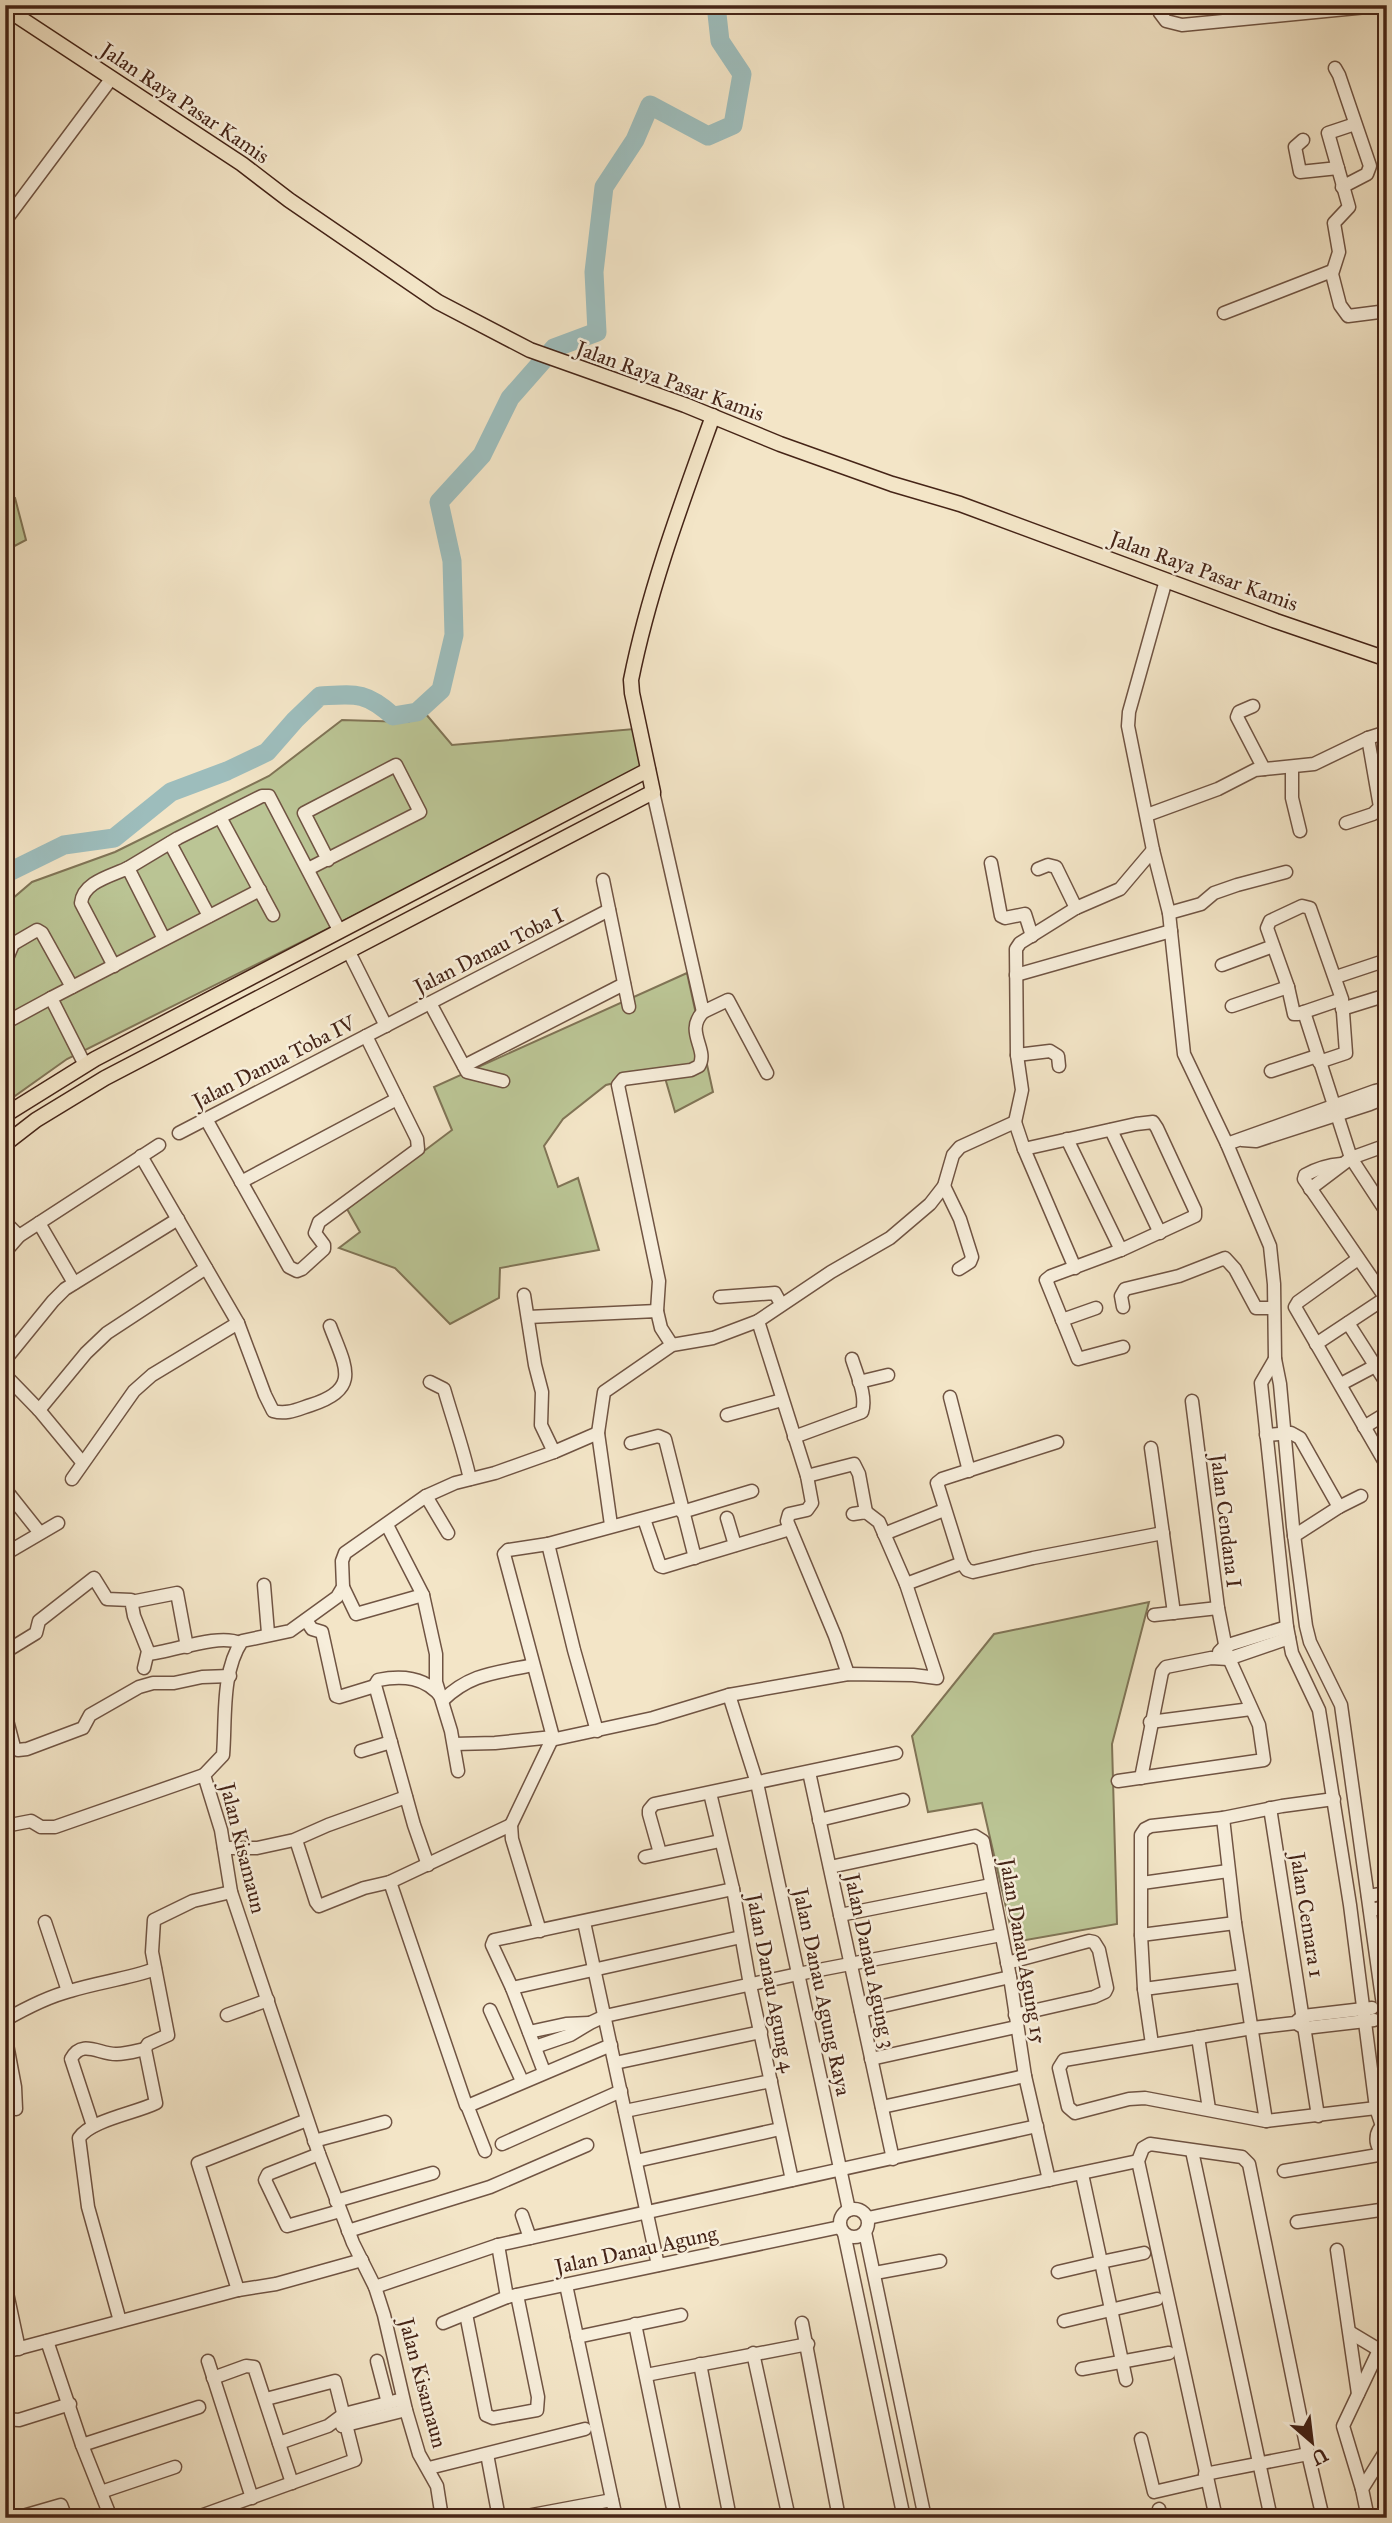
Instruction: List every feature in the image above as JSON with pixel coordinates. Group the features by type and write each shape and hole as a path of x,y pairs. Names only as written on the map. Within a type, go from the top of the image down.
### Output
{"main road":[{"name":"Jalan Raya Pasar Kamis","path":"5,8 242,164 289,200 438,302 530,350 713,416 780,444 892,484 954,502 1386,659"},
{"path":"5,1144 36,1120 105,1078 653,792 631,680 655,588 682,501 713,416"},
{"path":"5,1115 85,1065 648,770"},
{"path":"358,921 368,942"}],"street":[{"path":"1159,5 1160,13 1166,21 1182,25 1285,10 1387,5"},
{"path":"1335,68 1370,169 1367,174 1342,187"},
{"path":"5,221 111,79"},
{"path":"1355,124 1328,133 1349,207 1334,223 1339,252 1332,271 1340,305 1348,316 1387,311"},
{"path":"1303,140 1295,147 1300,172 1338,168"},
{"path":"1224,313 1332,271"},
{"path":"1166,580 1128,717 1171,931 1184,1054 1227,1144 1270,1246 1274,1284 1275,1359 1307,1635 1341,1705 1387,2034"},
{"path":"1386,659 1387,708"},
{"path":"1253,706 1239,712 1237,717 1264,769"},
{"path":"1147,815 1218,789 1255,770 1322,762 1368,738 1387,732"},
{"path":"1346,823 1373,814 1380,805 1368,738"},
{"path":"308,869 328,859 420,812 396,765 304,813 328,859"},
{"path":"1292,767 1292,798 1300,831"},
{"path":"653,792 702,1012"},
{"path":"114,966 81,903 87,888 262,796 269,796 339,930"},
{"path":"220,817 273,915"},
{"path":"170,843 209,916"},
{"path":"1075,1268 1015,1122 1021,1098 1017,1055 1016,949 1020,943 1076,908 1120,889 1153,850"},
{"path":"991,863 1001,916 1005,918 1025,914 1032,936"},
{"path":"1038,869 1051,864 1056,867 1076,908"},
{"path":"128,868 164,939"},
{"path":"1168,913 1201,904 1209,896 1237,885 1286,872"},
{"path":"603,880 629,1007"},
{"path":"5,1023 260,890"},
{"path":"1272,1071 1346,1053 1342,1004 1336,977 1313,912 1307,906 1270,921 1267,928 1288,987 1293,1012 1297,1014 1304,1012 1342,1004 1387,995"},
{"name":"Jalan Danau Toba I","path":"386,1026 609,910"},
{"path":"5,963 13,944 37,930 42,933 72,987"},
{"path":"1016,975 1171,931"},
{"path":"1222,965 1273,946"},
{"path":"349,952 386,1026"},
{"path":"1336,977 1384,961"},
{"path":"464,1066 624,984"},
{"path":"1232,1006 1288,987"},
{"path":"51,998 85,1065"},
{"path":"672,1345 661,1328 657,1311 659,1281 618,1085 623,1079 691,1070 699,1066 702,1059 695,1027 697,1018 702,1012 728,1000 767,1073"},
{"path":"430,1003 467,1072 503,1081"},
{"path":"1304,1012 1335,1110 1346,1161 1387,1213"},
{"name":"Jalan Danua Toba IV","path":"179,1133 386,1026"},
{"path":"206,1119 289,1267 297,1271 302,1269 324,1249 315,1233 319,1222 416,1151 419,1145 366,1036"},
{"path":"1017,1055 1050,1051 1058,1056 1059,1066"},
{"path":"241,1182 397,1099"},
{"path":"1227,1144 1254,1133 1335,1110"},
{"path":"611,1525 598,1433 604,1392 672,1345 713,1338 758,1321 831,1272 890,1238 930,1204 944,1186 953,1155 960,1147 1015,1122"},
{"path":"1024,1149 1150,1122 1156,1125 1196,1213 1192,1218 1160,1233 1046,1280 1079,1360 1123,1348"},
{"path":"1111,1130 1160,1233"},
{"path":"1067,1139 1121,1250"},
{"path":"1316,1344 1386,1298 1310,1189 1346,1161 1387,1144"},
{"path":"5,1252 19,1236 159,1145"},
{"path":"141,1156 239,1323 273,1411 283,1413 331,1398 340,1390 346,1378 343,1360 330,1326"},
{"path":"944,1186 960,1219 972,1257 970,1262 959,1269"},
{"path":"5,1360 53,1301 74,1283 178,1219"},
{"path":"5,1222 19,1236"},
{"path":"39,1223 74,1283"},
{"path":"1123,1307 1121,1296 1125,1289 1179,1276 1225,1258 1256,1308 1273,1308"},
{"path":"1358,1259 1295,1307 1387,1466"},
{"path":"39,1410 86,1353 107,1333 206,1268"},
{"path":"720,1297 775,1293 781,1304"},
{"path":"524,1295 544,1401 541,1425 554,1452"},
{"path":"1062,1320 1096,1308"},
{"path":"528,1317 657,1311"},
{"path":"758,1321 775,1367 782,1399 807,1476 811,1506 807,1510 789,1514 787,1519 848,1674"},
{"path":"72,1479 134,1391 152,1376 239,1323"},
{"path":"1348,1323 1387,1384"},
{"path":"794,1437 861,1413 864,1406 852,1359"},
{"path":"1275,1359 1261,1383 1288,1632 1292,1653 1320,1710 1350,1905 1376,2108 1384,2124 1376,2140 1385,2155 1284,2171"},
{"path":"1341,1384 1375,1366"},
{"path":"5,1375 39,1410 82,1462"},
{"path":"859,1382 888,1375"},
{"path":"430,1382 444,1389 450,1413 459,1431 470,1479"},
{"path":"950,1397 969,1471"},
{"path":"727,1415 782,1399"},
{"name":"Jalan Cendana I","path":"1141,1778 1265,1760 1262,1731 1227,1653 1218,1608 1192,1401"},
{"path":"1364,1427 1387,1413"},
{"path":"423,1595 358,1614 343,1587 342,1561 345,1553 426,1496 554,1452 598,1433"},
{"path":"1266,1435 1285,1433 1300,1438 1339,1507"},
{"path":"631,1443 658,1436 665,1439 695,1558"},
{"path":"1057,1442 937,1483 962,1563 967,1570 973,1572 1163,1533"},
{"path":"1151,1448 1174,1613"},
{"path":"1269,1460 1288,1456"},
{"path":"454,1744 552,1739 653,1718 729,1695 848,1674 937,1678 906,1584 884,1534 878,1522 859,1513 859,1474 854,1464 807,1476"},
{"path":"5,1489 40,1533"},
{"path":"540,1931 512,1839 511,1825 552,1739 504,1554 508,1550 548,1544 611,1525 752,1491"},
{"path":"426,1496 447,1534"},
{"path":"1276,1530 1294,1532 1361,1496"},
{"path":"884,1534 944,1510"},
{"path":"727,1518 735,1545"},
{"path":"644,1519 660,1566 663,1567 790,1529"},
{"path":"5,1555 58,1522"},
{"path":"387,1525 423,1595 436,1654 436,1682 443,1699 458,1771"},
{"path":"548,1544 597,1731"},
{"path":"906,1584 962,1563"},
{"path":"5,1652 36,1633 39,1621 92,1578 96,1578 107,1599 114,1601 127,1599 131,1602 177,1593 187,1647"},
{"path":"264,1585 268,1633"},
{"path":"148,1654 220,1641 234,1640 240,1643 268,1633 290,1630 337,1597 343,1587"},
{"path":"131,1602 148,1654 144,1668"},
{"path":"1154,1615 1218,1608"},
{"path":"306,1620 312,1629 322,1632 336,1696 375,1686"},
{"path":"1118,1781 1141,1778 1150,1722 1162,1672 1166,1667 1211,1658 1288,1632"},
{"name":"Jalan Kisamaun","path":"240,1643 230,1676 223,1719 223,1755 204,1775 218,1817 230,1892 314,2141 348,2231 375,2287 419,2454 438,2486 442,2518"},
{"path":"443,1699 471,1679 533,1665"},
{"path":"5,1713 14,1747 18,1751 83,1728 90,1715 139,1686 230,1676"},
{"path":"428,1865 375,1686 378,1679 416,1680 432,1686 443,1699"},
{"name":"Jalan Danau Agung Raya","path":"729,1695 757,1783 849,2210"},
{"path":"1320,1710 1341,1705"},
{"path":"1150,1722 1251,1709"},
{"path":"361,1751 391,1742"},
{"path":"660,1853 649,1814 653,1804 896,1753"},
{"name":"Jalan Danau Agung 3","path":"809,1772 893,2159"},
{"path":"5,1826 31,1821 41,1827 55,1827 204,1775"},
{"name":"Jalan Danau Agung 4","path":"710,1793 733,1889 792,2180"},
{"path":"224,1848 257,1848 296,1840 328,1825 406,1797"},
{"path":"1152,2044 1144,1989 1141,1935 1142,1835 1145,1829 1334,1799"},
{"path":"819,1820 902,1800"},
{"name":"Jalan Cemara 1","path":"1270,1808 1301,2023 1318,2116"},
{"path":"1223,1818 1235,1923 1266,2120"},
{"path":"296,1840 319,1906 364,1888 390,1882 511,1825"},
{"name":"Jalan Danau Agung 15","path":"830,1867 975,1836 985,1845 1010,1977 1025,2076 1049,2180"},
{"path":"645,1857 720,1841"},
{"path":"1142,1883 1228,1871"},
{"path":"390,1882 485,2151"},
{"path":"840,1915 991,1885"},
{"path":"543,2068 492,1943 494,1940 733,1889"},
{"path":"120,2321 88,2207 79,2138 93,2126 156,2103 145,2049 148,2044 168,2035 152,1952 156,1918 193,1901 230,1892"},
{"path":"1369,1903 1387,1893"},
{"path":"1350,1905 1369,1903 1387,1907"},
{"path":"45,1922 68,1991"},
{"path":"584,1922 658,2265"},
{"path":"1141,1935 1235,1923"},
{"path":"535,2047 570,2035 605,2016 799,1974 1001,1935"},
{"path":"512,1989 741,1937"},
{"path":"871,2059 1015,2021 1094,1997 1105,1992 1107,1988 1099,1950 1094,1942 1088,1941 1007,1962"},
{"path":"5,2020 33,2004 68,1991 131,1978 155,1969"},
{"path":"1144,1989 1243,1976"},
{"path":"861,2011 1010,1977"},
{"path":"227,2015 268,2000"},
{"path":"490,2010 522,2081"},
{"path":"1376,2108 1266,2120 1145,2098 1129,2099 1075,2113 1069,2110 1059,2068 1064,2060 1152,2044 1252,2028 1384,2012"},
{"path":"529,2032 566,2024 590,2023"},
{"path":"615,2063 761,2032"},
{"path":"5,2034 15,2087 16,2109"},
{"path":"1198,2037 1209,2109"},
{"path":"467,2105 611,2045"},
{"path":"93,2126 72,2055 88,2047 114,2055 145,2049"},
{"path":"882,2107 1025,2076"},
{"path":"625,2111 771,2081"},
{"path":"502,2144 621,2091"},
{"path":"238,2290 198,2163 307,2120"},
{"path":"314,2141 385,2122"},
{"path":"375,2287 498,2245 1037,2126"},
{"path":"636,2161 780,2129"},
{"path":"1216,2518 1138,2161 1143,2148 1150,2144 1241,2157 1249,2164 1323,2518"},
{"path":"348,2231 490,2187 587,2145"},
{"path":"1192,2151 1271,2518"},
{"path":"319,2154 268,2174 265,2180 287,2226 433,2173"},
{"path":"868,2218 1138,2161"},
{"path":"1082,2174 1126,2380"},
{"path":"868,2218 858,2209 849,2210 841,2217 842,2230 904,2518"},
{"path":"1297,2222 1387,2209"},
{"path":"522,2215 530,2238"},
{"path":"868,2218 865,2232 925,2518"},
{"path":"842,2230 855,2237 865,2232"},
{"name":"Jalan Danau Agung","path":"443,2323 512,2296 842,2230"},
{"path":"466,2314 486,2415 493,2418 537,2410 538,2398 498,2245"},
{"path":"1337,2250 1358,2394"},
{"path":"1058,2272 1144,2253"},
{"path":"5,2352 362,2260"},
{"path":"875,2273 940,2261"},
{"path":"566,2285 615,2518"},
{"path":"7,2293 19,2349"},
{"path":"1064,2321 1157,2299"},
{"path":"577,2337 681,2315"},
{"path":"802,2323 839,2518"},
{"path":"635,2324 676,2518"},
{"path":"1351,2333 1383,2353 1358,2394 1343,2426 1368,2518"},
{"path":"47,2341 82,2445 111,2518"},
{"path":"646,2375 808,2344"},
{"path":"752,2353 789,2518"},
{"path":"1082,2369 1169,2353"},
{"path":"208,2361 252,2498"},
{"path":"377,2361 388,2403"},
{"path":"700,2364 730,2518"},
{"path":"213,2378 254,2367 292,2483"},
{"path":"195,2518 211,2515 355,2460 335,2381 266,2399"},
{"path":"346,2420 388,2403 405,2404"},
{"path":"5,2419 19,2420 70,2404"},
{"path":"279,2442 405,2404"},
{"path":"82,2445 199,2407"},
{"path":"429,2469 585,2429"},
{"path":"1141,2439 1154,2492 1259,2463 1308,2454"},
{"path":"1362,2489 1387,2449"},
{"path":"1351,2453 1377,2465"},
{"path":"487,2454 499,2518"},
{"path":"101,2492 175,2467"},
{"path":"516,2518 612,2500"},
{"path":"16,2518 61,2505 66,2518"}],"green space":[{"path":"5,492 15,498 26,540 5,551"},
{"path":"425,713 452,745 634,729 643,771 67,1059 5,1103 5,905 32,882 115,852 269,776 342,720 408,722"},
{"path":"687,973 713,1092 675,1112 663,1071 606,1085 563,1119 544,1146 558,1187 578,1178 599,1250 500,1268 499,1298 450,1324 395,1268 339,1248 360,1232 347,1209 452,1130 434,1087"},
{"path":"1149,1602 1112,1744 1117,1924 1014,1942 982,1803 928,1812 912,1736 994,1634"}],"waterway":[{"path":"5,874 64,845 114,838 171,792 227,771 267,752 320,696 367,698 393,716 417,712 441,690 454,635 452,561 439,502 482,455 510,398 554,348 597,332 594,272 604,187 635,140 650,105 708,136 733,125 742,74 720,41 716,5"}]}
